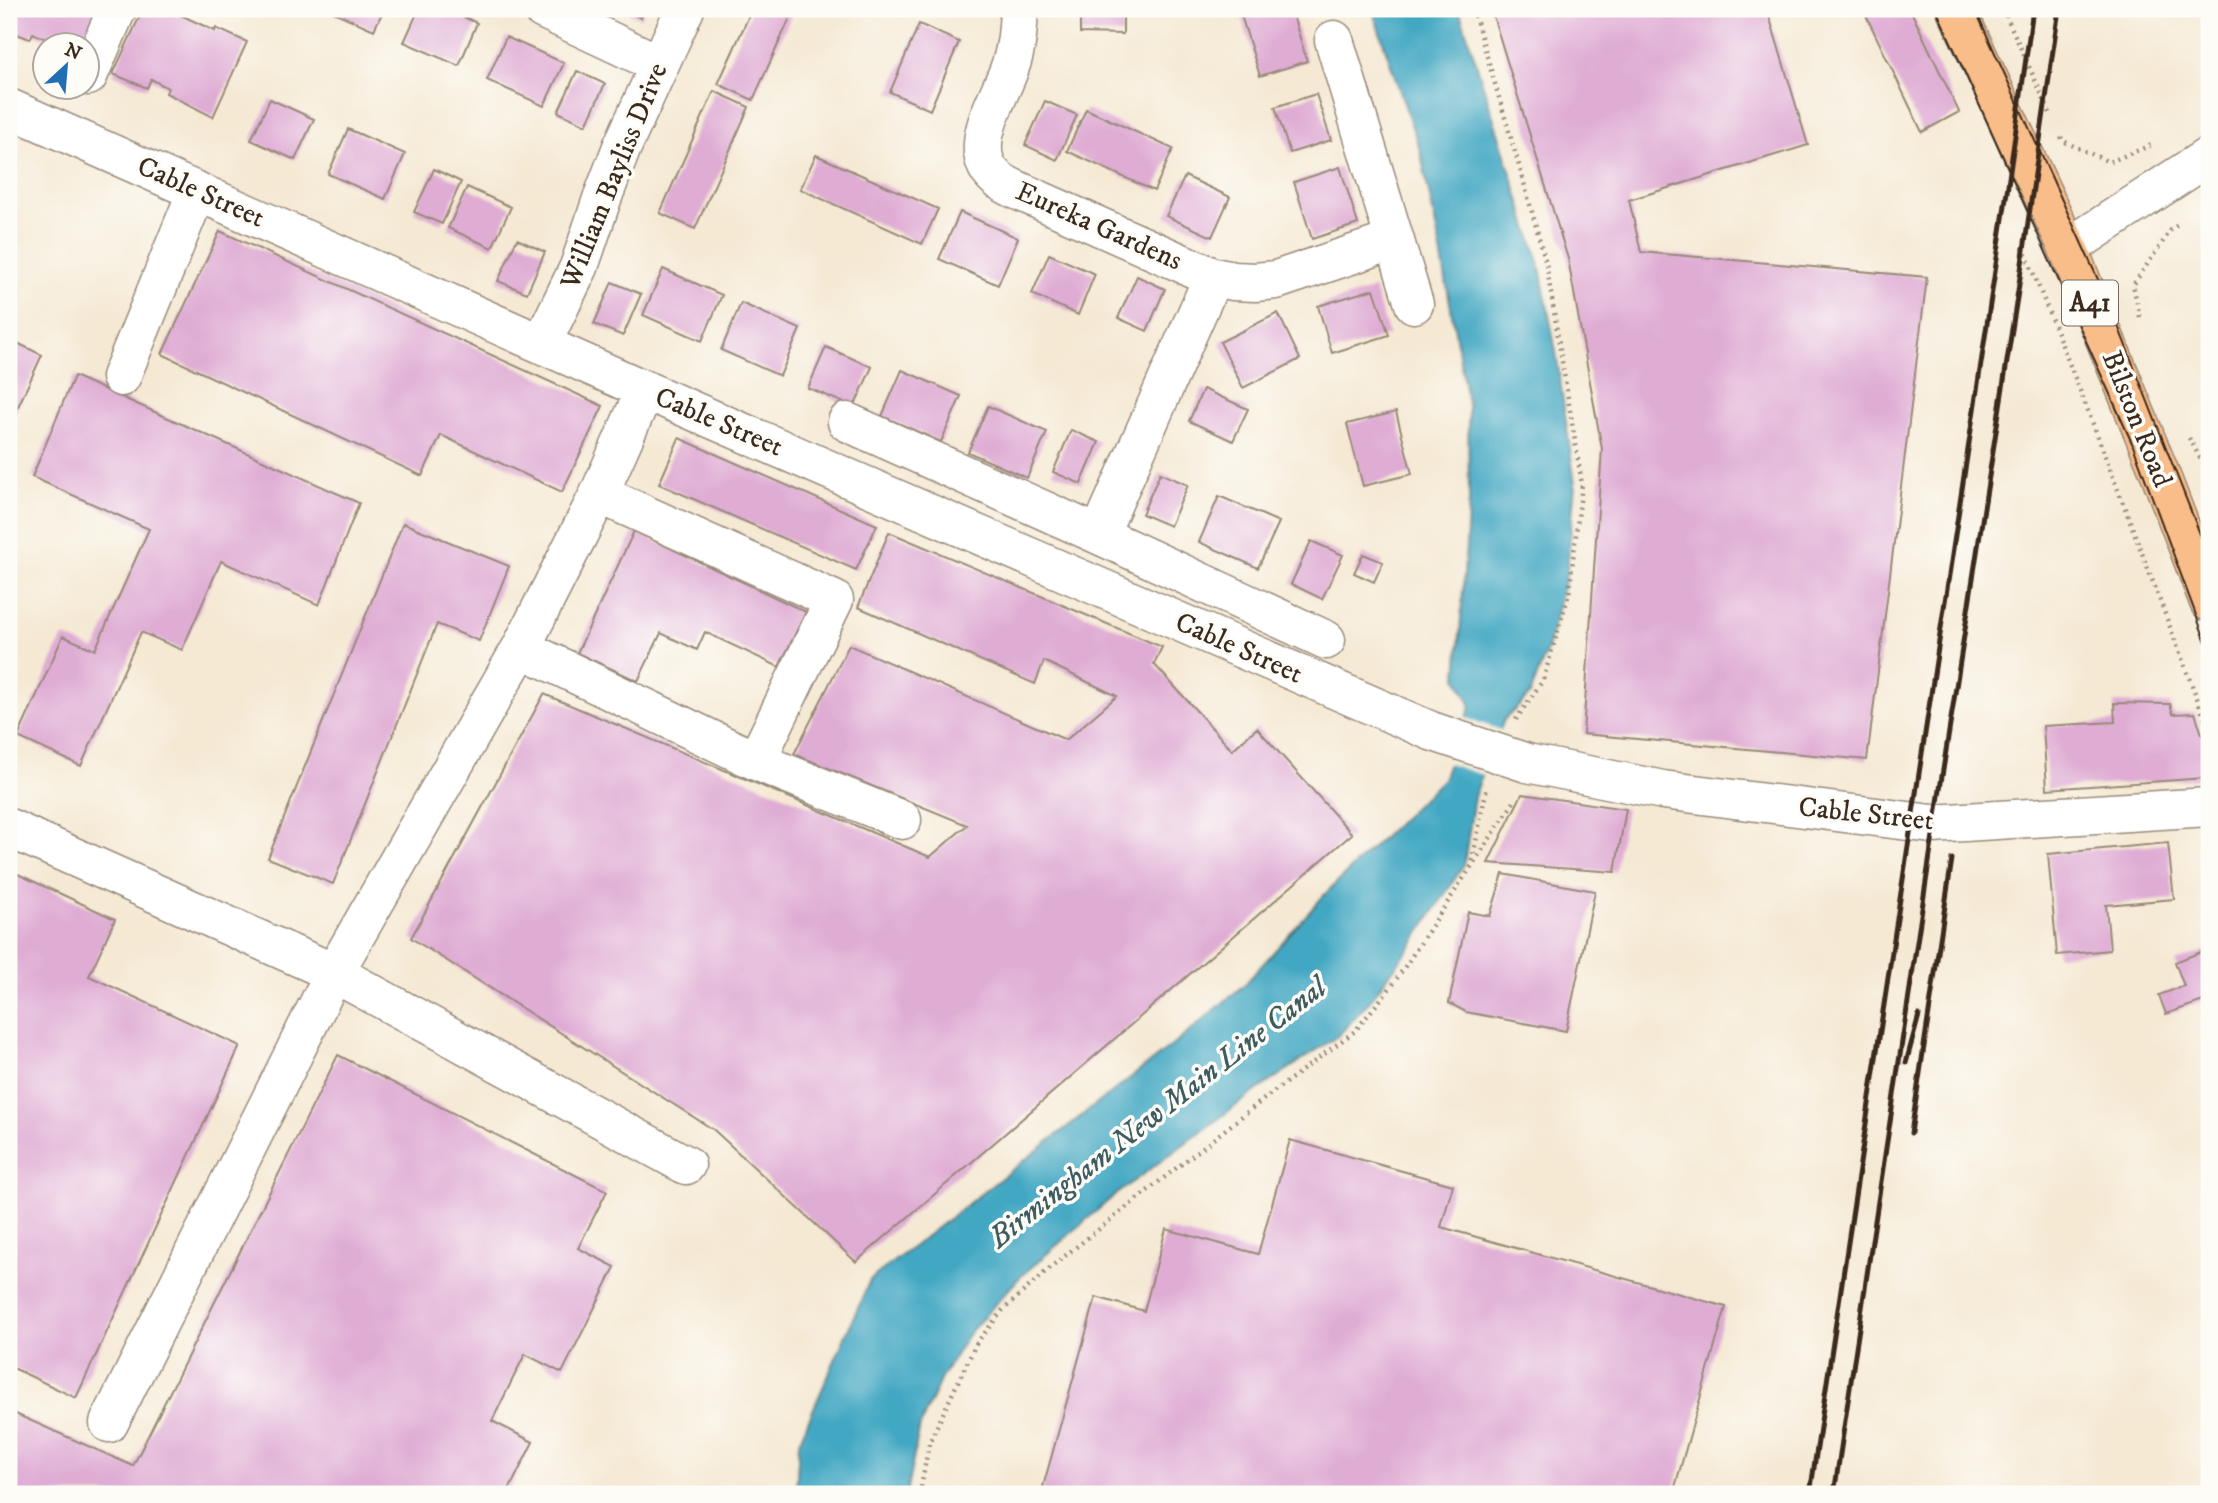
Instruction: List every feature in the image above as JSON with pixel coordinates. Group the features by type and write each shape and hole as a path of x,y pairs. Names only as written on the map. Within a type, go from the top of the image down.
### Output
{"highway":[{"name":"Bilston Road","path":"1956,9 2068,248 2159,471 2209,603"}],"street":[{"path":"102,44 117,9"},
{"path":"542,9 659,64"},
{"name":"William Bayliss Drive","path":"542,343 579,267 606,188 685,9"},
{"name":"Eureka Gardens","path":"1019,9 1018,37 1011,66 985,127 982,143 986,162 998,180 1213,277 1234,281 1276,279 1395,240"},
{"path":"1334,40 1414,304"},
{"path":"64,131 77,102"},
{"name":"Cable Street","path":"9,108 1524,775 1663,790 1685,805 1932,824 2209,807"},
{"path":"2068,248 2204,159"},
{"path":"121,377 197,191"},
{"name":"Eureka Gardens","path":"1099,535 1213,277"},
{"path":"109,1423 334,973 521,648 599,494 645,390"},
{"path":"847,422 1326,640"},
{"path":"599,494 834,600 756,761"},
{"path":"521,648 756,761 902,820"},
{"path":"9,828 334,973 686,1165"}],"path":[{"path":"1473,9 1546,263 1582,484 1569,594 1543,680 1518,714 1513,727"},
{"path":"2003,9 2052,117"},
{"path":"2057,129 2063,141 2109,162 2168,138 2204,159"},
{"path":"2141,321 2133,285 2171,230 2181,223"},
{"path":"2018,236 2090,416 2209,730"},
{"path":"2184,427 2209,474"},
{"path":"920,1494 929,1443 976,1344 1002,1311 1052,1266 1355,1031 1394,983 1515,801 1524,775"},
{"path":"1471,865 1491,777"}],"water":[{"name":"Birmingham New Main Line Canal","path":"1372,9 1459,9 1539,262 1556,352 1575,484 1567,571 1547,650 1530,695 1504,720 1474,797 1464,865 1411,946 1367,1004 1339,1035 1256,1091 1115,1195 1019,1278 969,1333 941,1378 920,1426 906,1494 796,1494 799,1442 870,1280 1183,1037 1246,983 1327,892 1443,779 1471,706 1457,677 1469,501 1468,406 1420,150"}],"pier":[{"path":"1463,717 1504,731 1486,776 1445,763"}],"building":[{"path":"9,9 106,9 95,32 32,32 30,39 9,31"},
{"path":"143,9 168,9 215,31 216,28 247,42 213,117 166,93 168,88 151,79 147,88 113,74"},
{"path":"327,9 384,9 374,30"},
{"path":"419,9 446,9 477,23 459,66 404,42"},
{"path":"621,9 645,9 641,18"},
{"path":"752,9 794,9 753,100 718,84"},
{"path":"1080,9 1123,9 1123,34 1080,33"},
{"path":"1252,9 1291,9 1307,61 1260,76 1240,12"},
{"path":"1491,9 1767,9 1808,145 1629,200 1641,252 1927,277 1867,760 1583,734 1602,449 1568,259"},
{"path":"1863,9 1910,9 1959,112 1922,132"},
{"path":"919,24 959,42 930,110 890,92"},
{"path":"506,37 564,63 544,106 487,80"},
{"path":"577,71 605,84 586,125 558,112"},
{"path":"714,91 749,107 695,229 660,213"},
{"path":"1316,94 1331,140 1290,153 1275,107"},
{"path":"270,99 314,119 295,160 251,140"},
{"path":"1045,101 1077,115 1057,160 1025,145"},
{"path":"1086,109 1173,149 1154,191 1067,151"},
{"path":"348,129 405,154 385,199 328,174"},
{"path":"816,155 938,209 922,244 800,189"},
{"path":"1340,167 1358,224 1312,239 1294,182"},
{"path":"434,169 461,182 442,224 414,212"},
{"path":"1185,176 1230,197 1212,237 1166,216"},
{"path":"467,187 511,207 492,248 448,228"},
{"path":"960,212 1018,238 998,285 939,259"},
{"path":"220,231 603,406 562,492 441,435 422,476 162,354"},
{"path":"517,239 545,252 527,293 498,281"},
{"path":"1049,254 1095,274 1078,315 1032,294"},
{"path":"663,269 722,295 702,341 643,315"},
{"path":"1137,276 1165,289 1147,331 1118,318"},
{"path":"612,282 641,294 623,336 594,324"},
{"path":"1374,289 1389,335 1332,353 1318,306"},
{"path":"741,303 800,329 780,376 721,350"},
{"path":"1278,313 1300,359 1243,388 1220,342"},
{"path":"9,339 42,355 9,426"},
{"path":"826,347 872,367 854,407 808,388"},
{"path":"902,370 961,396 941,442 882,416"},
{"path":"74,376 359,503 319,605 221,561 182,650 141,632 81,766 18,737 63,636 95,650 149,529 32,477"},
{"path":"1203,389 1248,409 1233,441 1189,421"},
{"path":"988,406 1047,432 1027,478 968,452"},
{"path":"1396,412 1412,474 1363,486 1347,424"},
{"path":"1071,430 1099,442 1081,484 1053,472"},
{"path":"679,438 877,525 856,570 659,484"},
{"path":"1160,473 1188,485 1170,526 1142,514"},
{"path":"1219,496 1279,522 1258,568 1199,542"},
{"path":"403,523 509,566 479,641 437,624 333,884 268,858"},
{"path":"634,531 806,612 779,667 705,632 697,650 661,633 638,681 577,653"},
{"path":"889,532 1162,647 1154,664 1232,750 1257,728 1352,834 856,1262 714,1130 411,938 544,694 930,857 967,825 794,754 849,645 1066,740 1117,696 1044,661 1035,684 858,607"},
{"path":"1311,541 1343,555 1322,599 1291,584"},
{"path":"1363,554 1383,562 1374,582 1354,573"},
{"path":"2114,703 2170,704 2173,714 2195,713 2209,755 2209,776 2047,789 2043,726 2115,722"},
{"path":"1522,794 1626,809 1615,872 1488,863"},
{"path":"2168,843 2174,899 2106,905 2110,950 2057,955 2048,854"},
{"path":"9,870 115,919 89,976 240,1046 76,1398 9,1366"},
{"path":"1503,874 1595,891 1566,1031 1466,1012 1449,1003 1468,912 1490,916"},
{"path":"2209,949 2209,999 2166,1014 2159,995 2184,986 2175,962"},
{"path":"338,1055 607,1191 578,1248 615,1267 562,1373 525,1354 492,1421 533,1442 507,1494 9,1494 9,1411 133,1466"},
{"path":"1290,1140 1453,1185 1441,1227 1726,1307 1673,1494 1041,1494 1096,1297 1144,1311 1166,1229 1258,1254"}],"tram line":[{"path":"1936,9 2132,443 2209,650"},
{"path":"1975,9 2111,308 2209,557"}],"railway":[{"path":"1810,1494 2033,9"},
{"path":"1834,1494 2059,9"},
{"path":"1911,1133 1952,859"},
{"path":"1906,1063 1919,1015"}]}
